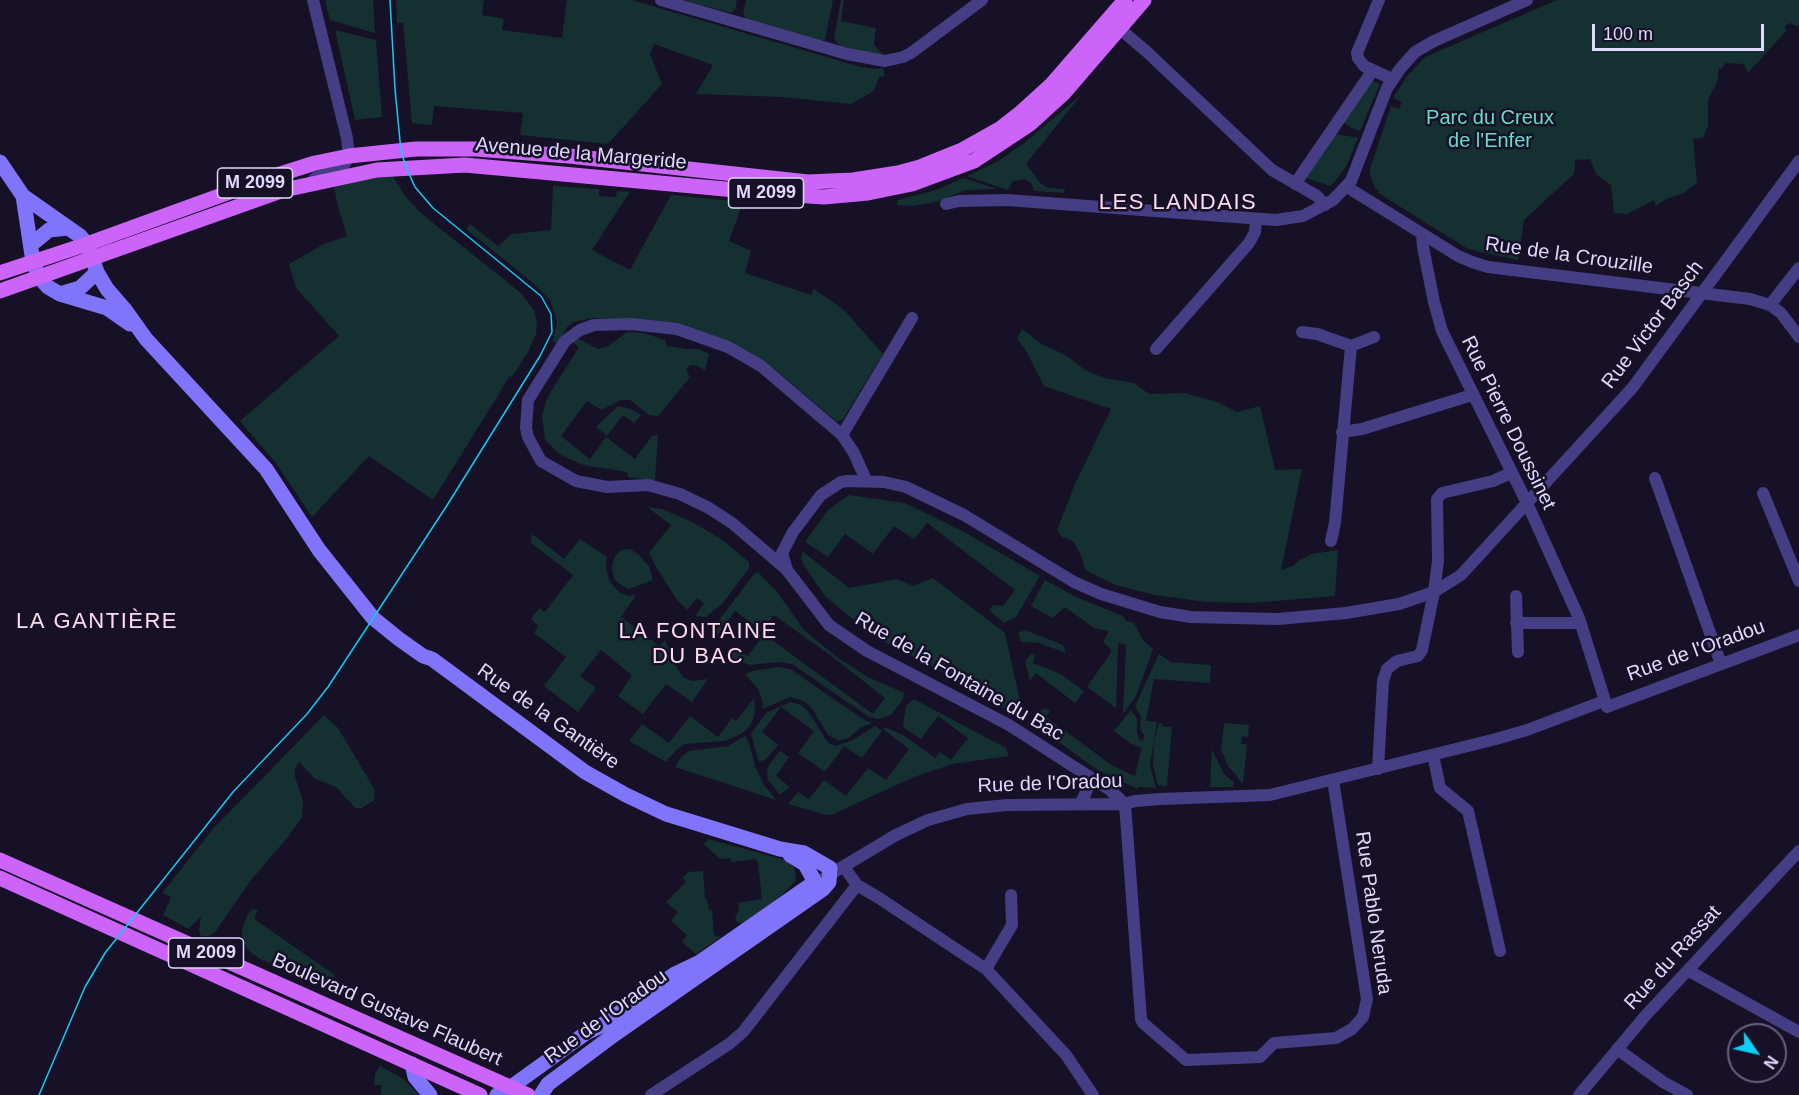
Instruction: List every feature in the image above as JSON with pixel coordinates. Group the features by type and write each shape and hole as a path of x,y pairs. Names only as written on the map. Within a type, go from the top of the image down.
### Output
{"main road":[{"name":"M 2099","path":"1114,24 1125,0"},
{"name":"M 2099","path":"1114,24 1144,0"},
{"name":"Avenue de la Margeride","path":"0,291 39,277 90,251 274,176 349,156 408,150 476,149 569,156 786,180 831,182 898,173 941,159 982,140 1000,128 1028,107 1114,24"},
{"name":"Avenue de la Margeride","path":"0,273 33,261 90,251 284,190 358,173 400,168 465,165 801,196 846,196 890,189 954,170 1012,138 1063,94 1114,24"},
{"path":"0,162 23,196 80,236 90,251"},
{"path":"23,196 33,261 39,277 48,287 60,294 80,288 98,272"},
{"path":"32,244 49,230 68,228"},
{"name":"Rue de la Gantière","path":"90,251 107,289 126,311 137,329 266,469 319,550 360,599 367,611 378,621 585,772 626,795 666,814 780,849 804,853 837,871"},
{"name":"Rue de la Gantière","path":"60,294 107,308 137,329"},
{"name":"Rue de la Gantière","path":"780,849 805,864 815,882"},
{"name":"Boulevard Gustave Flaubert","path":"0,860 528,1095"},
{"name":"Rue de l'Oradou","path":"541,1095 548,1084 615,1034 824,889 837,871"},
{"name":"Boulevard Gustave Flaubert","path":"0,879 480,1095"},
{"name":"Rue de l'Oradou","path":"497,1095 511,1088 586,1033 599,1027 675,974 700,962 815,882"},
{"path":"412,1064 415,1077 430,1095"}],"street":[{"path":"284,190 344,165 349,156 347,138 313,0"},
{"path":"661,0 846,54 885,61 911,53 982,0"},
{"path":"1379,0 1357,53 1360,63 1392,79"},
{"path":"946,204 959,201 1007,200 1256,219 1292,219 1309,214 1325,205 1347,187 1354,176 1384,95 1392,79 1410,58 1427,44 1527,0"},
{"path":"1114,24 1147,52 1267,166 1320,197 1325,205"},
{"path":"1295,184 1373,70"},
{"name":"Rue Victor Basch","path":"1527,503 1633,387 1798,164"},
{"name":"Rue de la Crouzille","path":"1347,187 1458,256 1488,267 1750,299 1770,305"},
{"path":"1156,349 1249,243 1255,232 1256,219"},
{"name":"Rue Pierre Doussinet","path":"1422,234 1434,302 1442,331 1527,503 1580,623 1606,704"},
{"path":"1796,264 1770,305 1781,313 1799,337"},
{"path":"842,435 912,318"},
{"name":"Rue de la Fontaine du Bac","path":"866,480 854,453 842,435 761,366 728,347 677,329 621,324 594,325 580,330 565,341 528,400 526,428 528,437 541,461 576,481 607,486 648,486 680,494 709,508 787,570 829,625 858,644 1000,721 1110,790 1125,804"},
{"path":"1302,332 1317,334 1351,346 1374,337"},
{"path":"1331,541 1335,523 1351,346"},
{"path":"1342,432 1362,429 1472,394"},
{"path":"1378,769 1383,681 1388,669 1397,662 1418,656 1422,650 1438,561 1437,499 1442,493 1492,481 1511,473"},
{"path":"1654,478 1721,664"},
{"path":"787,570 782,553 793,532 821,495 841,482 866,480 906,487 936,500 1074,582 1101,594 1160,612 1191,617 1278,618 1346,613 1399,604 1434,592 1461,575 1527,503"},
{"path":"1763,493 1799,581"},
{"path":"1516,596 1518,652"},
{"path":"1516,623 1580,623"},
{"name":"Rue de l'Oradou","path":"837,871 896,835 928,820 955,812 1008,805 1125,804 1160,799 1255,797 1378,769 1527,730 1799,635"},
{"path":"1433,755 1440,788 1468,810 1500,951"},
{"path":"1081,803 1089,785 1088,776"},
{"name":"Rue Pablo Neruda","path":"1125,804 1141,1019 1186,1060 1260,1057 1274,1043 1336,1038 1352,1029 1363,1017 1367,999 1333,780"},
{"name":"Rue du Rassat","path":"1579,1095 1617,1049 1799,851"},
{"path":"815,882 837,871 986,969 1066,1055 1093,1095"},
{"path":"651,1095 729,1044 743,1032 857,885"},
{"path":"986,969 1012,925 1011,895"},
{"path":"1689,971 1799,1032"},
{"path":"1617,1049 1663,1082 1687,1095"}],"green space":[{"path":"325,0 373,0 375,33 330,20"},
{"path":"396,0 484,0 482,15 504,19 502,30 562,38 567,0 632,0 861,67 883,68 885,76 879,77 874,91 851,104 782,97 696,94 713,65 654,44 650,54 662,84 608,144 520,135 523,113 434,106 432,125 412,123 403,23 397,23"},
{"path":"683,0 737,0 735,10 731,13"},
{"path":"746,0 833,0 825,40 819,41 746,20 743,13"},
{"path":"841,0 844,0 841,21 876,28 874,44 883,53 877,55 840,46 837,43 834,38"},
{"name":"Parc du Creux de l'Enfer","path":"1557,0 1799,0 1799,25 1790,23 1785,26 1786,31 1748,73 1744,64 1726,63 1721,69 1719,68 1717,83 1708,99 1708,126 1703,138 1693,139 1697,183 1684,193 1666,199 1656,206 1654,200 1627,214 1614,213 1611,185 1596,174 1590,159 1575,160 1574,174 1524,220 1518,260 1468,249 1378,193 1379,190 1375,188 1370,169 1391,106 1399,109 1402,102 1394,96 1408,75 1425,57"},
{"path":"335,30 376,40 382,117 355,120"},
{"path":"1370,80 1380,84 1360,131 1341,121"},
{"path":"1081,95 1026,164 1041,184 1049,188 1065,189 1064,193 1034,191 1031,183 1025,179 1013,181 1008,190 967,176 998,161 1023,144"},
{"path":"1332,133 1358,138 1346,167 1331,186 1302,177"},
{"path":"393,176 405,196 422,214 521,293 534,310 536,334 528,352 512,377 510,376 433,500 369,456 312,517 275,462 240,421 339,336 296,288 289,264 324,244 347,236 334,185 364,178"},
{"path":"963,178 997,189 965,190 940,201 913,206 897,205 898,200 939,189"},
{"path":"553,186 599,189 599,196 616,197 617,191 630,192 592,250 630,270 671,195 743,202 729,241 751,251 745,273 811,295 814,289 843,309 883,354 843,419 837,422 778,372 754,357 650,321 593,318 574,322 567,327 558,344 553,341 557,322 550,300 533,283 466,229 470,224 498,246 512,234 551,230"},
{"path":"1022,329 1040,343 1067,356 1085,370 1104,378 1134,383 1149,394 1184,393 1217,402 1237,412 1260,406 1275,470 1302,469 1281,570 1293,566 1312,554 1338,550 1335,596 1252,603 1206,602 1155,595 1116,585 1085,570 1082,557 1073,541 1062,537 1057,530 1075,484 1111,409 1044,386 1025,349 1017,339"},
{"path":"627,332 644,333 665,340 667,346 699,349 709,354 705,370 690,365 686,370 690,377 658,416 649,415 630,400 621,400 601,410 587,401 561,436 590,459 606,437 635,459 652,436 658,435 655,481 628,477 627,472 583,465 561,455 545,440 542,415 547,398 579,347 571,341 575,337 598,349 608,346"},
{"path":"618,406 641,415 634,423 623,415 607,436 596,427"},
{"path":"849,495 905,503 966,533 1040,576 1016,617 1004,623 989,610 993,605 1003,606 1015,590 927,523 914,539 894,526 873,554 845,534 828,557 805,542 828,510"},
{"path":"647,507 662,509 692,522 721,539 749,562 749,568 723,603 706,617 695,616 704,603 697,598 687,610 677,600 655,565 649,553 671,525"},
{"path":"532,534 564,559 580,539 607,557 606,568 610,582 619,592 628,596 636,595 621,617 659,646 665,640 675,665 683,677 692,681 708,679 692,702 666,684 643,714 618,696 632,675 601,650 580,676 596,688 578,712 544,686 566,657 534,633 538,626 531,619 539,608 545,612 573,575 531,543"},
{"path":"630,549 649,566 653,580 629,589 614,579 612,568 614,558 621,550"},
{"path":"802,551 849,588 897,579 913,586 933,578 1005,633 1022,710 1018,717 956,679 873,636 825,596 803,564"},
{"path":"758,572 777,592 804,630 838,658 868,677 904,693 903,699 891,715 878,719 869,717 792,664 778,662 750,665 728,657 733,651 748,656 764,634 873,714 885,698 774,615 762,631 735,611 716,637 714,627 754,574"},
{"path":"1045,580 1076,597 1123,616 1126,621 1134,623 1142,639 1153,649 1136,696 1123,714 1126,645 1118,643 1116,708 1087,687 1112,651 1103,642 1109,631 1094,628 1065,607 1053,618 1031,606"},
{"path":"1025,630 1063,645 1066,653 1039,643 1021,642 1018,633"},
{"path":"1031,654 1035,655 1033,663 1061,674 1084,691 1075,703 1036,673 1030,681 1025,661"},
{"path":"1159,654 1171,662 1211,665 1210,683 1154,679 1146,721 1157,722 1150,765 1156,788 1138,787 1138,789 1099,771 1039,728 1036,714 1045,708 1050,711 1046,717 1113,766 1135,776 1142,746 1141,748 1130,743 1114,731 1131,710 1137,719 1139,739 1143,741 1144,735 1140,728 1141,717 1135,706"},
{"path":"778,667 790,669 866,721 873,723 861,727 850,737 839,741 828,735 811,707 803,701 790,697 762,709 763,703 758,689 745,674"},
{"path":"754,698 755,714 750,726 741,734 725,741 685,744 677,749 666,762 629,741 642,724 669,743 690,716 718,737 732,718 736,721"},
{"path":"914,699 1006,748 1009,756 953,764 914,777 831,815 788,804 798,792 809,799 824,780 846,796 868,768 886,780 909,749 883,729 885,727 905,736 935,758 940,752 951,760 968,738 938,716 921,739 905,729 903,724 906,706"},
{"path":"790,702 801,705 808,711 828,743 836,746 853,740 875,726 882,731 862,758 844,746 825,772 798,753 814,731 781,707 762,732 778,745 766,759 759,762 751,734 766,713"},
{"path":"324,715 338,728 375,790 374,800 362,808 355,808 336,787 315,779 299,762 295,768 295,777 303,801 302,817 251,880 215,932 209,936 201,936 199,931 201,916 188,929 163,915 171,897 162,893 213,829"},
{"path":"1159,723 1162,723 1162,726 1172,727 1167,786 1158,785 1153,765 1154,741"},
{"path":"1224,723 1249,725 1248,737 1242,736 1241,744 1247,744 1243,784 1228,766 1221,750"},
{"path":"745,736 763,783 776,800 675,767 681,757 689,751 728,746"},
{"path":"1212,749 1224,774 1234,782 1233,787 1210,787"},
{"path":"780,751 789,757 776,776 790,787 780,795 768,780 767,771"},
{"path":"708,839 785,860 794,867 795,881 779,898 742,924 737,922 735,918 739,910 738,903 762,899 758,863 756,859 731,862 731,858 720,859 704,844"},
{"path":"703,871 705,899 707,899 709,910 712,910 714,935 721,937 696,954 682,942 687,935 671,921 678,912 666,902 686,882 683,878 688,872"},
{"path":"253,909 258,910 254,919 335,975 333,978 340,994 260,959 249,951 243,942 242,929 248,914"},
{"path":"380,1066 402,1078 419,1095 381,1095 381,1085 374,1085 375,1074"}],"tram line":[{"path":"39,1095 85,987 105,953 233,792 307,714 328,687 446,507 540,356 552,332 551,314 541,296 433,208 415,187 401,151 390,0"}],"district":[{"name":"LES LANDAIS","path":"1178,203"},
{"name":"LA GANTIÈRE","path":"97,622"},
{"name":"LA FONTAINE DU BAC","path":"698,644"}]}
